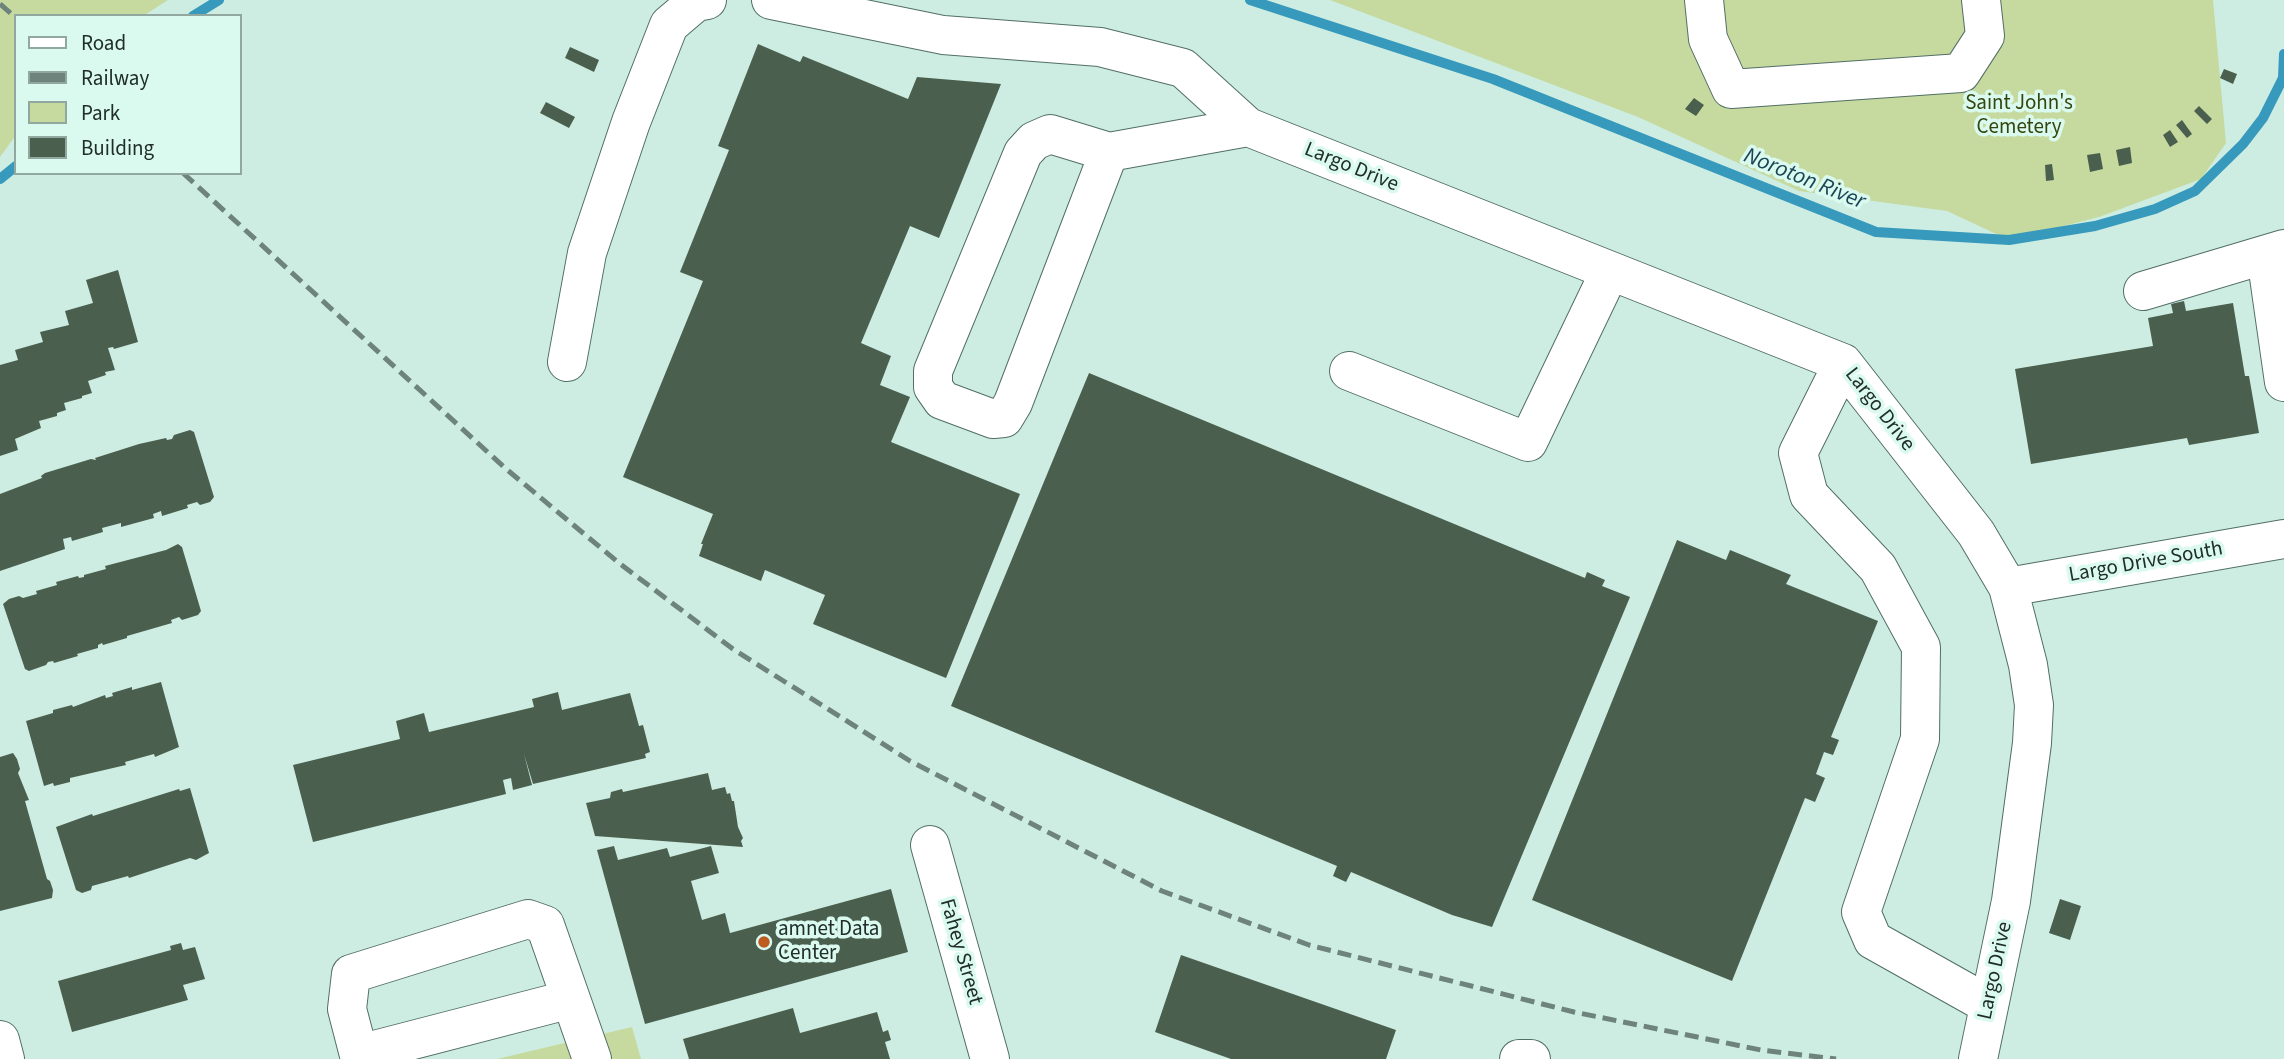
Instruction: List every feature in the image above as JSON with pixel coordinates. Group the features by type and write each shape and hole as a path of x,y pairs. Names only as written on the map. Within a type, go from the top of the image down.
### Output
{"street":[{"path":"567,362 587,253 631,122 669,25 696,2 707,0"},
{"path":"771,0 943,35 1100,47 1183,68 1248,127"},
{"path":"1704,0 1708,39 1731,89 1961,73 1985,36 1981,0"},
{"path":"1109,152 1013,403 1004,418 993,419 942,400 933,387 933,372 1023,153 1034,141 1050,134 1109,152 1248,127"},
{"name":"Largo Drive","path":"1248,127 1843,363 1976,533 2008,587 2028,665 2034,705 2033,730 2011,901 1978,1059"},
{"path":"2143,291 2275,253 2284,382"},
{"path":"1349,371 1528,442 1610,271"},
{"path":"1843,363 1798,453 1809,495 1878,568 1921,647 1920,739 1861,912 1872,940 1989,1005"},
{"name":"Largo Drive South","path":"2008,587 2284,539"},
{"name":"Fahey Street","path":"930,845 990,1059"},
{"path":"571,999 359,1056 347,1009 351,974 528,919 545,925 571,999 592,1059"},
{"path":"0,1040 5,1059"},
{"path":"1519,1059 1531,1059"}],"green space":[{"path":"0,0 168,0 146,14 14,14 14,138 0,157"},
{"name":"Saint John's Cemetery","path":"1330,0 2213,0 2226,143 2201,179 2099,217 2009,240 1947,211 1799,191 1638,117"},
{"path":"632,1027 641,1059 497,1059"}],"building":[{"path":"758,44 800,62 803,56 908,99 917,77 1001,84 939,238 910,226 861,343 891,356 880,385 910,397 891,442 1020,494 946,678 813,624 825,595 765,570 761,581 699,556 713,514 623,477 703,281 680,272 729,150 718,146"},
{"path":"570,47 599,60 594,72 565,58"},
{"path":"2224,69 2237,74 2233,84 2220,78"},
{"path":"1694,98 1704,105 1696,116 1685,109"},
{"path":"546,102 575,117 569,128 540,113"},
{"path":"2199,106 2212,119 2207,124 2194,111"},
{"path":"2182,120 2192,134 2187,138 2176,125"},
{"path":"2170,130 2178,142 2170,147 2163,135"},
{"path":"2130,147 2132,163 2119,166 2116,150"},
{"path":"2100,153 2103,169 2090,172 2087,155"},
{"path":"2052,164 2054,180 2046,181 2045,165"},
{"path":"118,270 138,342 114,349 108,348 115,370 88,381 92,393 64,403 66,410 57,413 57,416 39,421 41,428 15,439 18,450 0,456 0,365 18,360 15,350 43,342 40,332 69,325 65,311 93,303 86,280"},
{"path":"2184,301 2186,311 2233,303 2245,376 2249,376 2259,433 2189,445 2187,438 2031,464 2015,369 2153,346 2148,318 2173,313 2171,304"},
{"path":"1089,373 1585,578 1587,572 1605,580 1602,586 1630,597 1492,927 1452,915 1351,872 1346,882 1333,876 1337,866 951,706"},
{"path":"190,430 194,432 214,497 210,502 200,505 197,502 187,505 188,508 162,516 161,511 153,514 154,518 121,527 121,523 102,528 103,532 72,541 71,537 63,539 65,549 0,571 0,494 42,478 45,473 91,459 96,460 95,458 139,444 172,439 174,435"},
{"path":"1677,540 1726,560 1730,550 1791,575 1786,584 1878,621 1831,737 1839,740 1833,755 1824,752 1816,774 1825,778 1815,802 1805,798 1732,981 1532,900"},
{"path":"178,544 182,547 201,611 198,615 182,620 179,617 171,620 172,623 103,645 102,643 98,648 77,654 78,656 54,663 48,662 29,671 25,669 3,604 9,599 37,594 36,591 57,585 56,582 84,577 106,569 105,566 166,550"},
{"path":"161,682 179,747 155,757 154,754 125,762 126,765 70,778 70,782 44,786 26,721 105,695 106,698 113,696 112,693 132,687 132,690"},
{"path":"558,692 562,710 630,693 650,752 645,754 646,758 533,784 524,754 532,785 513,790 511,778 503,780 506,794 313,842 293,765 400,739 396,721 424,713 429,732 534,707 532,699"},
{"path":"13,753 29,800 25,801 47,879 53,890 52,898 0,911 0,757"},
{"path":"708,773 712,790 725,787 727,794 730,793 734,801 743,847 595,836 586,803 610,798 611,792 622,789 623,792"},
{"path":"190,788 209,853 196,860 190,858 129,878 128,876 92,886 91,890 82,893 76,890 56,827 92,814 93,816"},
{"name":"amnet Data Center","path":"614,846 618,860 667,848 670,857 711,846 719,873 691,881 702,920 725,913 730,933 891,889 908,952 645,1024 597,850"},
{"path":"2060,899 2081,906 2070,940 2049,933"},
{"path":"181,943 183,950 195,947 205,979 183,985 188,1000 72,1032 58,981 171,950 170,946"},
{"path":"1181,955 1396,1030 1386,1059 1231,1059 1155,1032"},
{"path":"793,1008 800,1033 877,1012 883,1032 888,1030 891,1040 885,1042 890,1059 689,1059 683,1039"}],"waterway":[{"name":"Noroton River","path":"196,14 219,0"},
{"name":"Noroton River","path":"1250,0 1493,79 1876,232 2009,240 2095,226 2155,209 2195,191 2243,144 2263,118 2283,78 2284,54"},
{"name":"Noroton River","path":"0,179 14,168"}],"railway":[{"path":"0,4 14,16"},
{"path":"185,175 505,468 619,563 733,649 910,761 1162,891 1309,945 1574,1012 1761,1050 1836,1059"}],"place":[{"name":"amnet Data Center","path":"764,942"}]}
